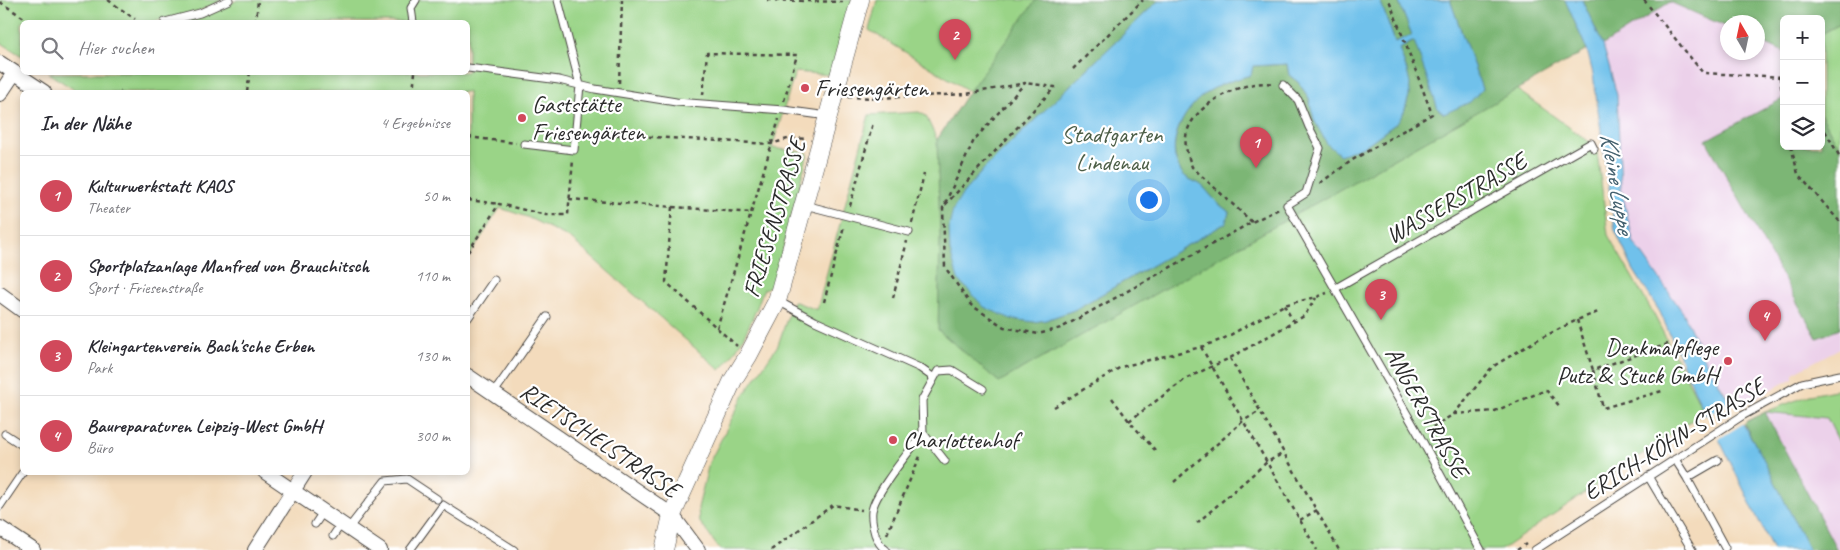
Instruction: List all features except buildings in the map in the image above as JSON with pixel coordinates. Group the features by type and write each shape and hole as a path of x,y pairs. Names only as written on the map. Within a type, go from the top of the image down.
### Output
{"street":[{"name":"FRIESENSTRASSE","path":"664,550 672,515 733,380 777,301 860,2"},
{"path":"0,63 18,71 0,94"},
{"path":"23,75 42,90"},
{"path":"0,294 20,309"},
{"name":"RIETSCHELSTRASSE","path":"470,377 672,515 698,550"},
{"path":"269,475 380,550"},
{"path":"255,550 303,475"},
{"path":"2,533 33,550"}],"lane":[{"path":"173,20 200,13 229,0"},
{"path":"414,20 411,8 416,0"},
{"path":"524,144 574,150 580,85 558,0"},
{"path":"470,68 559,80 676,102 782,109 828,116"},
{"path":"1283,86 1298,100 1320,148 1306,193 1287,205"},
{"name":"WASSERSTRASSE","path":"1336,288 1591,143 1594,149"},
{"path":"804,205 909,232"},
{"name":"ANGERSTRASSE","path":"1287,205 1419,435 1481,550"},
{"path":"470,315 494,280"},
{"path":"777,301 815,321 920,368 934,378"},
{"path":"493,394 547,318"},
{"path":"945,461 923,433 922,400 938,371 952,370 984,389"},
{"name":"ERICH-KÖHN-STRASSE","path":"1535,550 1742,416 1802,383 1840,375"},
{"path":"884,548 873,527 872,512 879,494 923,433"},
{"path":"5,434 20,444"},
{"path":"1675,459 1725,548"},
{"path":"1687,478 1718,460"},
{"path":"0,506 21,475"},
{"path":"1648,476 1692,550"},
{"path":"333,536 345,526 385,481 407,478 437,498"},
{"path":"410,550 443,505 514,550"},
{"path":"315,524 323,512"}],"path":[{"path":"108,0 135,18"},
{"path":"256,20 258,0"},
{"path":"619,92 622,0"},
{"path":"767,0 860,2"},
{"path":"1073,69 1143,0"},
{"path":"1306,193 1354,159 1432,114 1388,0"},
{"path":"1644,0 1703,73 1780,77"},
{"path":"0,2 27,20"},
{"path":"702,104 707,53 796,55 752,213 717,328"},
{"path":"247,90 250,75"},
{"path":"413,90 415,75"},
{"path":"1252,222 1192,167 1185,138 1190,123 1199,112 1222,96 1247,86 1265,82 1283,86"},
{"path":"834,96 875,98 966,94 1026,83 1055,87 942,208"},
{"path":"1026,83 974,140 942,208 945,267 971,305 1004,327 1038,334 1061,328 1252,222 1287,205"},
{"path":"824,302 873,123"},
{"path":"1825,131 1840,158"},
{"path":"575,133 771,144 791,138 822,140"},
{"path":"470,137 524,144"},
{"path":"470,200 499,204 546,215 568,215 574,150"},
{"path":"1793,150 1798,174 1840,222"},
{"path":"893,298 924,174"},
{"path":"569,199 752,213"},
{"path":"470,249 499,204"},
{"path":"672,207 666,282 748,356"},
{"path":"1054,407 1121,367 1201,347 1222,339 1284,305 1317,297 1336,288"},
{"path":"1129,421 1187,378 1230,358 1304,316 1317,297"},
{"path":"1284,305 1294,322"},
{"path":"1419,435 1454,414 1492,367 1537,340 1576,320 1598,312"},
{"path":"1576,320 1593,370 1603,408 1662,391"},
{"path":"1593,370 1668,344"},
{"path":"1201,347 1317,550"},
{"path":"1230,358 1339,550"},
{"path":"1454,414 1495,411 1546,390 1561,408"},
{"path":"1112,398 1129,421 1155,450"},
{"path":"1174,482 1243,421 1260,411"},
{"path":"884,548 928,440"},
{"path":"1197,523 1267,462 1284,453"},
{"path":"771,550 833,505 872,512"},
{"path":"1300,520 1316,510"}],"shaded area":[{"path":"1670,2 1720,24 1720,60 1765,60 1765,43 1780,50 1780,100 1706,141 1817,338 1840,329 1840,348 1793,373 1793,378 1749,401 1730,400 1702,355 1684,314 1632,241 1621,188 1617,95 1603,45"},
{"path":"1765,412 1827,418 1840,444 1840,550 1809,550 1744,423"}],"green space":[{"path":"0,0 223,0 199,11 161,20 20,20 20,55 0,42"},
{"path":"238,0 853,0 831,75 795,72 772,148 808,153 774,284 763,290 746,333 727,363 720,370 570,238 527,217 500,208 470,255 470,90 75,90 51,75 470,75 470,20 185,20 201,16"},
{"name":"Stadtgarten Lindenau","path":"877,0 1459,0 1495,100 1516,89 1591,143 1597,152 1608,235 1654,315 1704,412 1501,550 720,550 699,521 698,508 709,463 744,395 778,345 793,301 817,310 869,115 919,112 926,116 937,140 969,91 869,30"},
{"path":"1036,0 1159,0 984,169 963,193 1011,319 1034,322 1046,320 1074,310 1226,223 1229,212 1217,203 1201,185 1182,173 1177,162 1175,139 1184,117 1200,98 1219,86 1251,75 1253,66 1287,64 1289,75 1298,82 1309,98 1314,120 1340,155 1366,145 1398,122 1404,112 1409,96 1407,71 1399,49 1415,41 1438,109 1444,113 1470,102 1482,89 1450,0 1565,0 1587,50 999,382 938,330 940,237 937,140 967,94"},
{"path":"1380,0 1398,0 1412,35 1395,42"},
{"path":"1582,0 1840,0 1840,24 1825,32 1825,15 1780,15 1780,50 1765,43 1765,15 1720,15 1720,24 1670,2 1603,45"},
{"path":"1840,24 1840,149 1825,122 1825,32"},
{"path":"1780,100 1780,150 1825,150 1825,122 1840,149 1840,329 1817,338 1706,140"},
{"path":"1840,389 1840,444 1827,418 1765,412 1810,395"},
{"path":"1765,412 1837,550 1809,550 1744,423"}],"water":[{"path":"1159,0 1380,0 1395,42 1412,35 1398,0 1450,0 1482,89 1470,102 1444,114 1438,109 1414,41 1399,49 1410,84 1409,96 1404,112 1398,122 1366,145 1340,155 1327,144 1314,120 1309,98 1298,82 1289,75 1287,64 1253,66 1251,75 1219,86 1200,98 1184,117 1175,139 1174,151 1176,162 1182,173 1201,185 1217,203 1229,212 1226,223 1074,310 1046,320 1034,322 1011,319 984,307 958,279 950,251 949,227 953,210 963,193 984,169"},
{"name":"Kleine Luppe","path":"1565,0 1582,0 1603,45 1617,95 1621,188 1633,241 1684,314 1702,355 1761,454 1809,550 1773,550 1704,412 1660,312 1633,269 1615,230 1593,74 1587,50"}],"pier":[{"path":"1732,400 1746,422 1717,440 1704,417"}],"place":[{"name":"Sportplatzanlage Manfred von Brauchitsch","path":"955,60"},
{"name":"Friesengärten","path":"805,88"},
{"name":"Gaststätte Friesengärten","path":"522,118"},
{"name":"Kulturwerkstatt KAOS","path":"1256,168"},
{"name":"Kleingartenverein Bach'sche Erben","path":"1381,320"},
{"name":"Baureparaturen Leipzig-West GmbH","path":"1765,341"},
{"name":"Denkmalpflege Putz & Stuck GmbH","path":"1728,361"},
{"name":"Charlottenhof","path":"893,440"}]}
